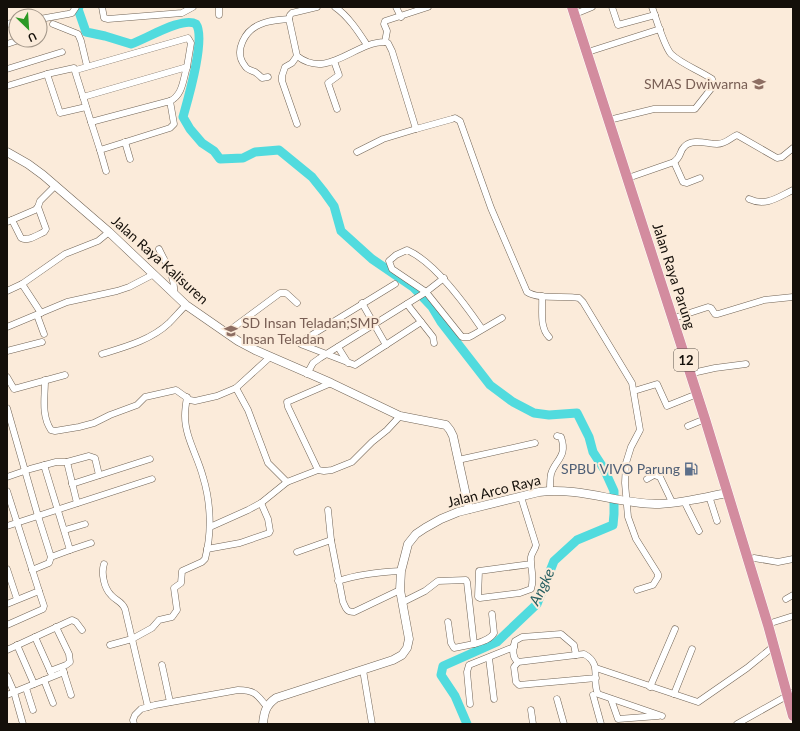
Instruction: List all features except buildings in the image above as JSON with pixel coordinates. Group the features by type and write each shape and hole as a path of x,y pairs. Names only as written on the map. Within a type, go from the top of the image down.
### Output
{"highway":[{"name":"Jalan Raya Parung","path":"575,10 613,119 728,493 765,603 774,622 791,695 793,716"},
{"name":"Jalan Raya Parung","path":"575,10 696,372 754,558 774,646 791,695"}],"main road":[{"name":"Jalan Raya Kalisuren","path":"9,155 28,164 109,232 186,305 238,341 400,416 446,426 453,436 469,510"},
{"name":"Jalan Arco Raya","path":"267,707 276,698 393,660 402,655 407,648 409,639 400,590 401,571 408,544 416,534 424,528 441,519 469,510 550,491 564,491 625,501"},
{"path":"625,501 655,504 684,501 728,493"},
{"path":"264,724 264,713 267,707"}],"street":[{"path":"48,18 68,14 76,7"},
{"path":"102,7 103,15 106,19 182,13 193,7"},
{"path":"219,7 219,15"},
{"path":"316,7 292,13 289,19 297,56 303,60 314,64 323,64 334,61 367,45 385,42"},
{"path":"334,7 340,10 354,26 367,45"},
{"path":"396,7 401,17"},
{"path":"385,42 387,31 384,22 428,7"},
{"path":"575,10 592,7"},
{"path":"612,7 618,25 655,16"},
{"path":"613,119 654,109 695,109 714,85 712,79 688,66 671,53 652,7"},
{"path":"268,77 262,78 246,68 240,57 240,48 246,36 256,26 262,23 289,19"},
{"path":"53,24 78,34 81,40 87,66"},
{"path":"590,51 660,29"},
{"path":"7,86 46,74 72,68 76,70 188,38 191,42 187,67 179,94 175,99 91,122"},
{"path":"385,42 392,51 416,129"},
{"path":"7,69 62,52"},
{"path":"297,56 292,63 285,67 282,78 297,124"},
{"path":"334,61 339,75 328,83 337,109"},
{"path":"83,97 187,67"},
{"path":"76,70 106,171"},
{"path":"46,74 60,114 86,107"},
{"path":"100,150 173,126 174,124 170,101"},
{"path":"356,152 382,140 416,129 455,118 460,121 488,201 524,287 530,294 579,298 583,302 632,383 634,391 640,430 631,447 626,463 625,501 632,529 658,577 653,585 637,590"},
{"path":"630,178 674,162 679,159 684,147 696,142 721,144 737,135 777,158 782,157 793,148"},
{"path":"125,142 130,159"},
{"path":"674,162 683,182 687,183 700,178"},
{"path":"38,207 46,229 44,232 27,239 20,238 9,221 35,210 40,201 55,186"},
{"path":"749,199 755,202 764,203 793,190"},
{"path":"7,292 22,284 65,254 98,241 109,232"},
{"path":"159,249 173,277 175,286 174,294"},
{"path":"482,329 444,278 409,250 404,250 391,258 389,261 392,269 422,295 462,337 469,337 502,318"},
{"path":"7,327 78,299 123,289 154,274"},
{"path":"307,374 313,363 325,354 422,295 444,278"},
{"path":"22,284 39,314 44,334"},
{"path":"395,284 302,341 301,344 353,365 357,364 421,322"},
{"path":"226,333 280,294 286,293 297,304"},
{"path":"542,296 543,325 546,334 549,337"},
{"path":"677,317 708,307 711,308 715,314 764,300 793,297"},
{"path":"362,304 386,345"},
{"path":"407,304 433,337 434,343"},
{"path":"102,354 138,342 153,334 168,324 186,305"},
{"path":"7,351 42,342"},
{"path":"338,347 348,363"},
{"path":"45,380 44,413 46,420 53,431 79,428 94,423 110,415 137,405 144,397 158,393 176,390 190,400 195,401 217,396 236,388 270,357"},
{"path":"696,372 746,364"},
{"path":"7,377 14,389 65,375"},
{"path":"318,470 287,405 289,401 331,383"},
{"path":"634,391 657,384 667,406 697,394"},
{"path":"236,388 248,410 268,463 287,482"},
{"path":"110,644 132,639 152,628 159,620 169,618 175,613 177,606 174,588 181,583 182,571 202,562 205,559 210,527 204,478 187,429 185,416 187,397"},
{"path":"7,408 51,557"},
{"path":"210,527 248,510 287,482 318,470 332,470 352,462 400,416"},
{"path":"688,426 705,419"},
{"path":"550,491 551,473 562,457 561,437 557,436"},
{"path":"458,460 534,443"},
{"path":"7,477 56,462 67,462 92,456 95,458 99,475"},
{"path":"72,484 150,459"},
{"path":"67,462 77,504"},
{"path":"44,465 70,550"},
{"path":"647,478 654,475 660,477 672,502"},
{"path":"7,526 152,479"},
{"path":"7,491 9,502 44,606 40,610 7,625"},
{"path":"709,496 717,521"},
{"path":"521,497 536,545 532,554 531,564 533,575 531,589 520,593 480,598 478,596 479,572 531,564"},
{"path":"684,501 699,531"},
{"path":"207,549 240,543 268,533 270,531 268,519 261,502"},
{"path":"328,510 331,540 338,581 343,602 347,611 354,612 400,590"},
{"path":"64,530 85,524"},
{"path":"297,552 331,540"},
{"path":"32,570 48,563 51,557 91,543"},
{"path":"754,558 778,562 793,559"},
{"path":"104,564 102,570 107,590 110,595 120,601 124,607 148,707"},
{"path":"7,569 17,599"},
{"path":"338,581 351,576 401,571"},
{"path":"403,602 425,591 438,581 466,580 474,644"},
{"path":"7,604 17,599 40,593"},
{"path":"786,599 793,595"},
{"path":"448,622 451,643 454,648 474,644 492,636 494,634 492,614"},
{"path":"774,622 793,616"},
{"path":"7,650 72,620 76,622 82,630"},
{"path":"7,695 44,680 51,674 63,669 70,662 69,654 56,627"},
{"path":"650,687 675,629"},
{"path":"518,662 514,658 514,647 515,641 520,638 560,634 574,645 576,655"},
{"path":"35,637 51,674"},
{"path":"17,645 34,684"},
{"path":"596,668 698,702 747,668 774,646"},
{"path":"470,704 467,672 469,665 514,647"},
{"path":"674,694 692,649"},
{"path":"596,678 518,685 516,682 514,667 518,662 584,654 588,656 596,668 596,678 596,688 598,694 661,716 619,719 617,718 611,699"},
{"path":"489,658 494,699"},
{"path":"162,665 170,702"},
{"path":"63,669 72,695"},
{"path":"363,670 372,724"},
{"path":"7,676 14,692 23,724"},
{"path":"44,680 53,702"},
{"path":"26,688 33,710"},
{"path":"134,724 133,720 135,715 148,707 238,690 249,690 254,693 267,707"},
{"path":"593,695 601,724"},
{"path":"737,724 791,695"},
{"path":"557,699 564,724"},
{"path":"531,710 534,724"}],"waterway":[{"name":"Angke","path":"79,7 78,9 86,32 131,44 174,25 190,22 196,24 199,31 198,55 183,117 190,129 202,143 214,151 220,159 243,158 255,152 279,150 312,177 324,192 334,206 341,231 372,259 413,287 432,307 441,322 490,385 513,402 534,413 549,415 577,413 589,437 593,452 604,469 614,491 613,525 577,540 554,561 537,604 497,642 443,666 441,675 455,696 467,724"}],"place":[{"name":"SMAS Dwiwarna","path":"759,84"},
{"name":"SD Insan Teladan;SMP Insan Teladan","path":"231,331"},
{"name":"SPBU VIVO Parung","path":"691,469"}]}
